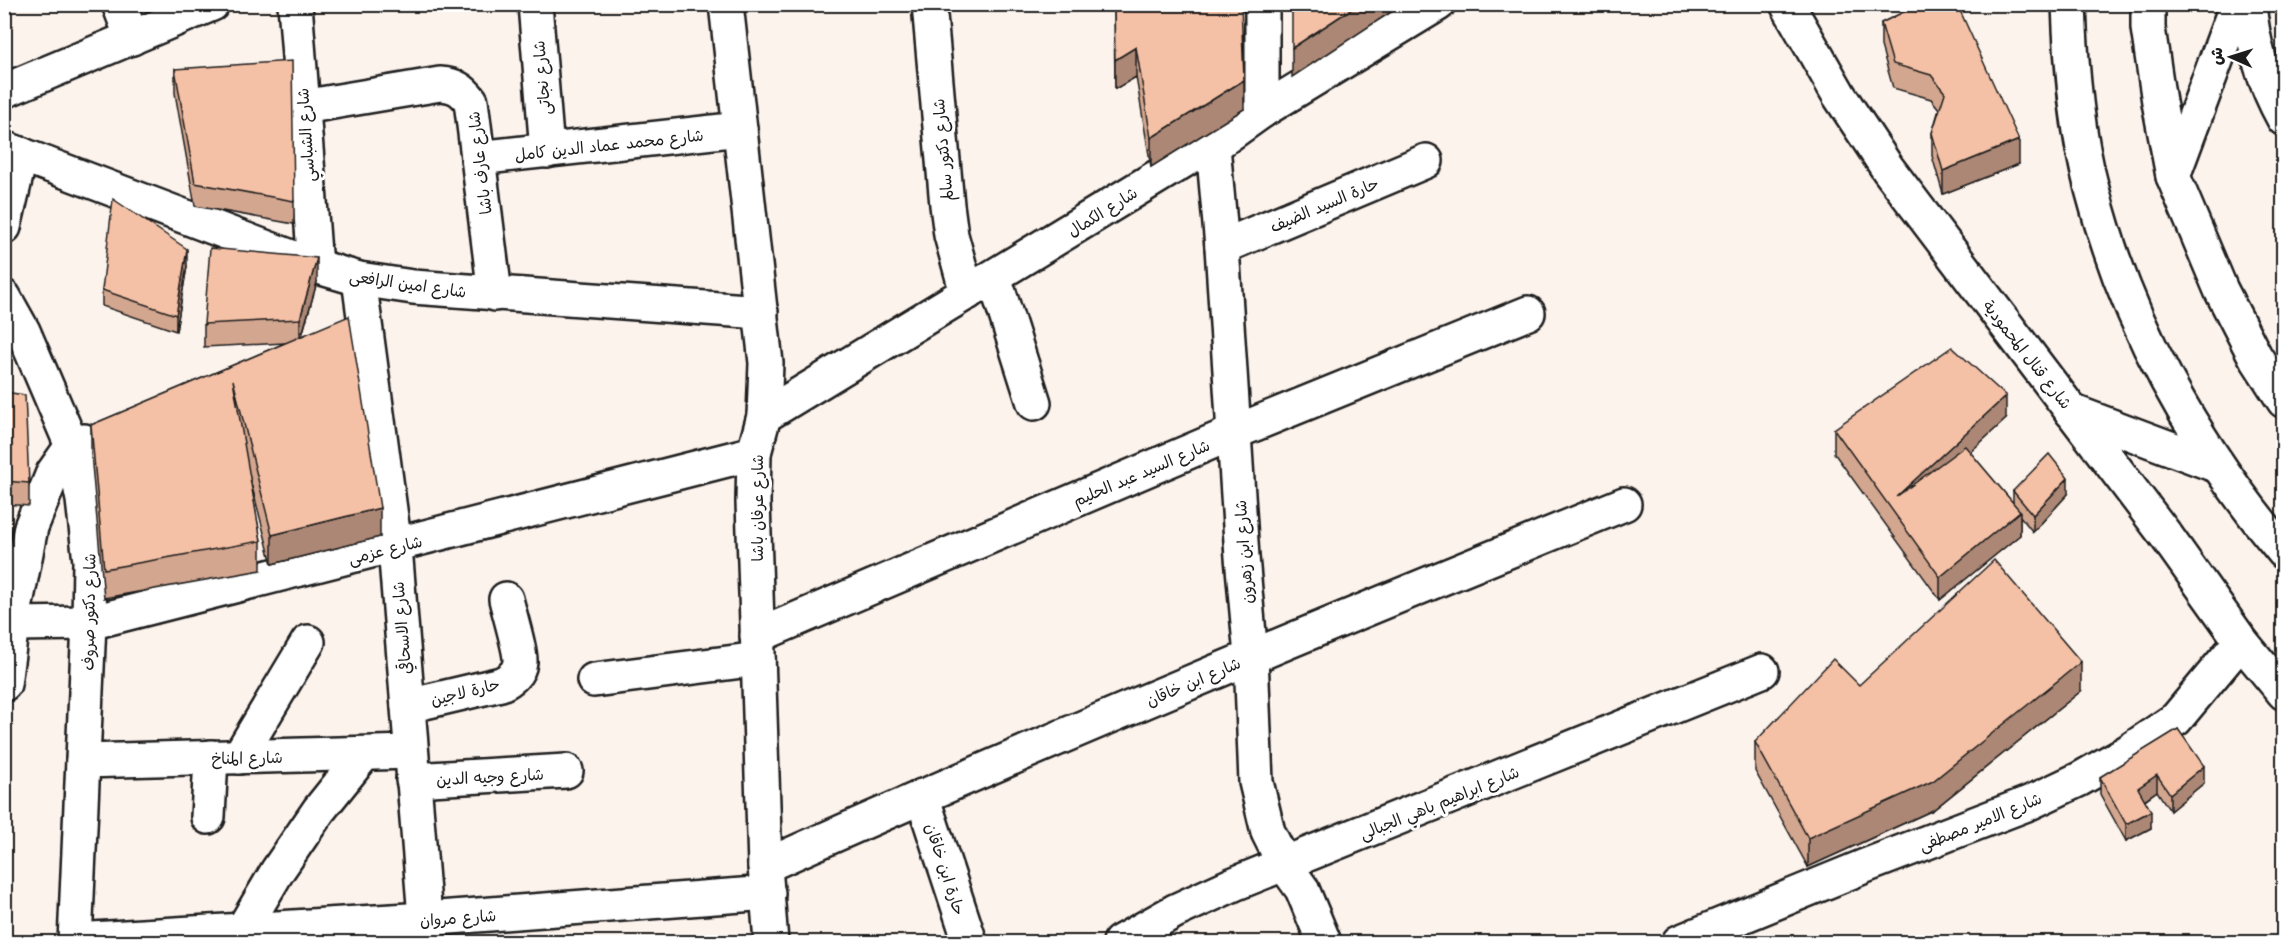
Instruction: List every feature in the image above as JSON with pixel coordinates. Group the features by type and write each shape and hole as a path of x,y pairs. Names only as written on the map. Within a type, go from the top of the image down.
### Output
{"street":[{"path":"119,4 132,38"},
{"path":"4,91 212,4"},
{"name":"شارع الشباسي","path":"295,4 315,266"},
{"name":"شارع نجاتى","path":"535,4 547,151"},
{"name":"شارع عرفان باشا","path":"726,4 766,363 764,416 754,453 753,502 771,942"},
{"name":"شارع دكتور سالم","path":"929,4 951,235 981,285 1034,403"},
{"path":"1262,4 1262,111"},
{"name":"شارع الكمال","path":"764,416 981,285 1203,139 1262,111 1438,4"},
{"name":"شارع قنال المحمودية","path":"1786,4 1839,95 1888,169 2072,411 2241,641 2283,693"},
{"path":"2069,4 2071,55 2079,124 2091,188 2109,250 2139,326 2170,387 2218,466 2283,552"},
{"path":"2148,4 2148,28 2173,176 2220,290 2255,356 2283,401"},
{"path":"2173,176 2237,4"},
{"path":"2249,4 2252,35 2260,67 2283,119"},
{"name":"شارع عارف باشا","path":"303,107 440,84 452,85 463,91 471,101 495,294"},
{"name":"شارع محمد عماد الدين كامل","path":"478,158 740,129"},
{"name":"شارع ابن زهرون","path":"1203,139 1222,247 1242,557 1251,656 1256,782 1268,832 1284,864 1302,889 1324,942"},
{"path":"4,227 13,151"},
{"name":"شارع امين الرافعى","path":"13,151 315,266 359,279 413,287 495,294 761,312"},
{"name":"حارة السيد الضيف","path":"1222,247 1426,161"},
{"name":"شارع الاسحاقي","path":"359,279 395,547 426,931"},
{"name":"شارع دكتور صروف","path":"4,297 23,331 72,446 83,500 90,561 75,941"},
{"name":"شارع السيد عبد الحليم","path":"594,680 758,648 1235,432 1528,313"},
{"path":"333,340 366,327"},
{"path":"2072,411 2218,466"},
{"path":"4,684 12,624 18,525 72,446 116,429"},
{"name":"شارع عزمى","path":"12,624 89,623 395,547 754,453"},
{"name":"شارع ابن خاقان","path":"767,880 922,796 1251,656 1624,504"},
{"name":"حارة لاجين","path":"408,706 510,680 516,673 520,662 506,599"},
{"name":"شارع الامير مصطفى","path":"1679,942 1865,866 2029,803 2080,779 2129,751 2176,718 2241,641"},
{"path":"208,817 225,757 308,642"},
{"name":"شارع ابراهيم باهي الجبالى","path":"1120,942 1175,911 1284,864 1762,671"},
{"path":"243,931 278,870 319,810 364,754"},
{"name":"شارع المناخ","path":"83,761 364,754 412,766"},
{"name":"شارع وجيه الدين","path":"412,766 566,771"},
{"name":"حارة ابن خاقان","path":"922,796 970,942"},
{"name":"شارع مروان","path":"75,941 205,937 243,931 426,931 767,880"}],"building":[{"path":"1114,4 1241,4 1244,80 1151,138 1136,47 1115,60"},
{"path":"1292,4 1359,4 1292,48"},
{"path":"1920,4 1957,4 2019,140 1943,171 1932,133 1945,93 1931,75 1893,64 1881,23"},
{"path":"292,61 294,201 195,183 175,69"},
{"path":"113,199 187,249 176,315 102,290"},
{"path":"210,248 317,258 300,319 204,324"},
{"path":"349,316 380,508 272,535 233,380 261,541 104,569 91,425"},
{"path":"1952,347 2006,396 1896,497 1965,446 2020,511 1940,577 1834,429"},
{"path":"4,392 25,395 29,483 4,481"},
{"path":"2049,454 2068,478 2033,515 2013,491"},
{"path":"1994,560 2081,662 1933,781 1808,838 1755,742 1833,659 1859,685"},
{"path":"2178,729 2204,766 2170,794 2157,775 2138,788 2151,811 2126,824 2100,777"}]}
